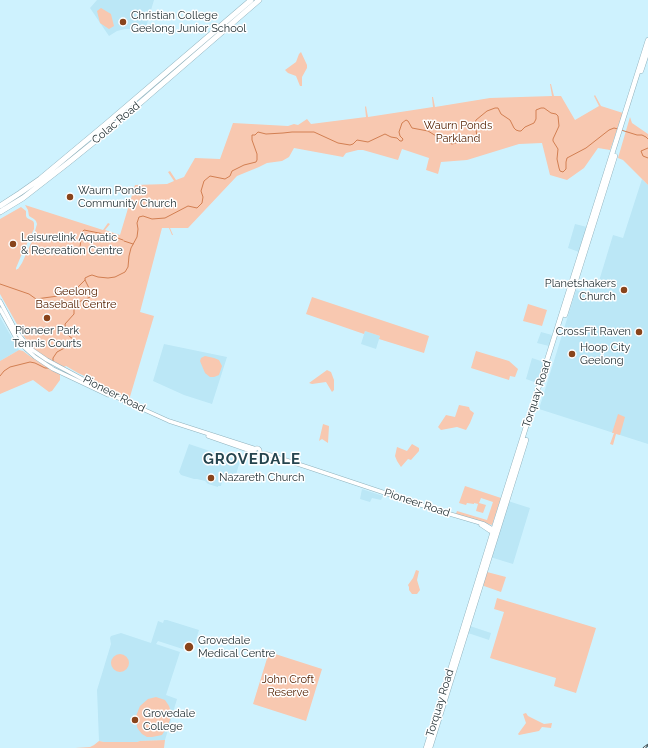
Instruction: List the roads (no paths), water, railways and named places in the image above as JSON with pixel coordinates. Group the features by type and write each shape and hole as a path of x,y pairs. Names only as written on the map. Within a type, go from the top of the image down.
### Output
{"highway":[{"path":"226,25 251,0"},
{"path":"226,25 259,0"},
{"name":"Colac Road","path":"0,206 20,194 40,179 226,25"},
{"name":"Colac Road","path":"0,212 23,198 68,163 115,124 226,25"}],"main road":[{"name":"Torquay Road","path":"623,123 648,40"},
{"name":"Torquay Road","path":"430,748 495,531 591,233 619,134 648,50"},
{"name":"Pioneer Road","path":"0,301 31,354 56,368 116,397 180,426 485,526 489,530 495,531"},
{"name":"Pioneer Road","path":"0,310 14,335 25,344"},
{"path":"485,526 491,526 495,531 494,536 491,539 485,526"},
{"name":"Torquay Road","path":"426,748 491,539"}],"waterway":[{"path":"53,361 53,358 57,352 74,343 73,339 66,331 65,324 74,314 76,303 90,297 91,292 85,278 92,275 108,278 115,277 125,272 128,267 131,248 137,237 137,223 139,217 143,216 152,219 165,218 188,206 197,208 202,203 203,197 201,191 204,181 210,176 225,179 230,176 232,171 244,165 256,162 257,154 252,140 252,135 255,135 258,132 266,134 314,132 338,143 350,145 357,140 368,142 385,134 402,141 403,139 399,132 402,123 406,120 412,128 428,131 452,144 463,141 471,142 477,140 476,120 487,111 498,108 501,114 510,120 514,128 521,131 525,127 534,123 536,119 536,110 544,108 558,116 559,126 553,141 558,149 557,159 559,168 560,171 563,172 566,169 567,158 586,148 609,130 614,128 618,129"},
{"path":"621,130 642,135 648,139"},
{"path":"648,148 641,151 643,156 648,158"},
{"path":"80,247 82,232 84,230 109,235 123,240"},
{"path":"69,238 75,239"},
{"path":"124,241 133,244"},
{"path":"0,284 29,294 36,299 58,296 74,291 85,280"},
{"path":"0,376 10,367 30,362 45,368 49,368"}],"railway":[{"path":"644,748 648,745"}],"place":[{"name":"Christian College Geelong Junior School","path":"123,22"},
{"name":"Waurn Ponds Community Church","path":"70,197"},
{"name":"Leisurelink Aquatic & Recreation Centre","path":"13,244"},
{"name":"Planetshakers Church","path":"624,290"},
{"name":"Pioneer Park Tennis Courts","path":"47,318"},
{"name":"CrossFit Raven","path":"639,332"},
{"name":"Hoop City Geelong","path":"572,354"},
{"name":"Nazareth Church","path":"211,478"},
{"name":"Grovedale Medical Centre","path":"189,647"},
{"name":"Grovedale College","path":"135,720"}],"district":[{"name":"GROVEDALE","path":"252,459"}],"park label":[{"name":"Waurn Ponds Parkland","path":"458,132"},
{"name":"Geelong Baseball Centre","path":"76,298"},
{"name":"John Croft Reserve","path":"288,686"}]}
